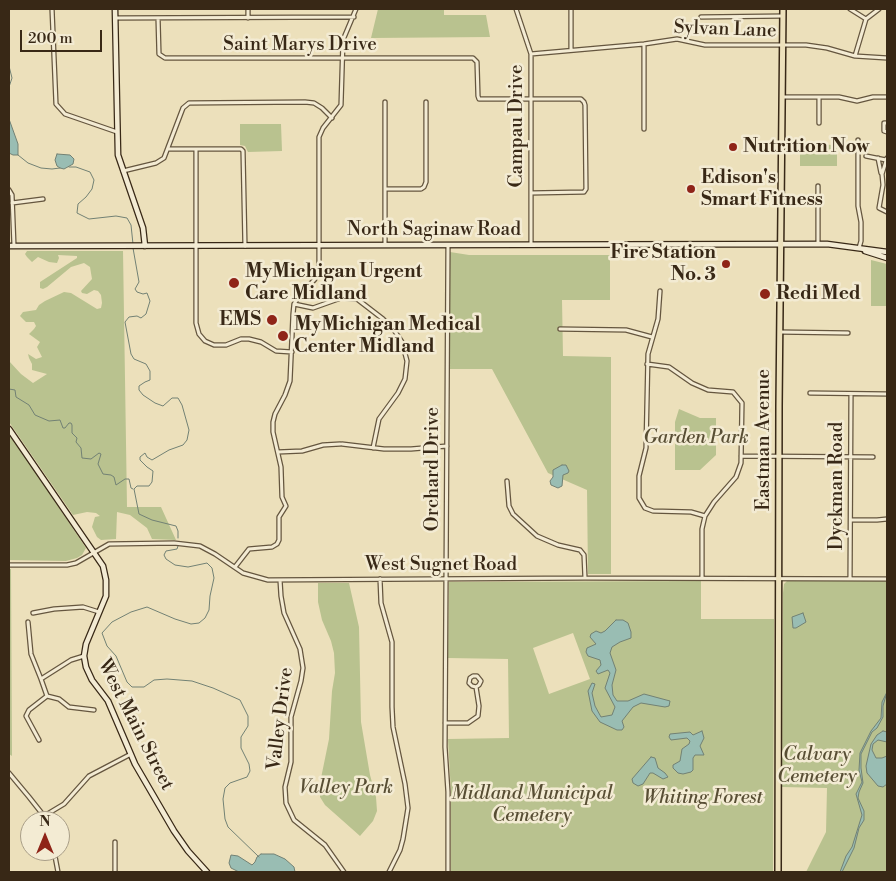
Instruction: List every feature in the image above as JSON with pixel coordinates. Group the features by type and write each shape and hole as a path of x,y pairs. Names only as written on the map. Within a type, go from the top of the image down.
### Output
{"main road":[{"path":"115,9 118,155 143,228 145,246"},
{"name":"Eastman Avenue","path":"778,872 778,456 783,9"},
{"name":"North Saginaw Road","path":"11,246 818,244 887,252"},
{"path":"859,248 887,257"},
{"name":"West Main Street","path":"9,429 103,566 106,580 106,596 86,644 84,656 88,674 108,701 130,754 174,831 188,851 207,872"}],"street":[{"path":"52,9 56,104 65,114 117,132"},
{"path":"248,9 248,18"},
{"path":"235,567 249,549 272,547 277,544 279,517 286,506 282,497 281,467 273,432 273,419 289,386 294,304 318,274 320,268 319,137 323,128 338,111 342,99 343,40 354,18 356,9"},
{"name":"Campau Drive","path":"516,9 531,54 531,245"},
{"path":"570,9 571,49"},
{"path":"850,9 866,19"},
{"path":"855,56 866,19 879,9"},
{"path":"701,16 782,16"},
{"path":"115,18 354,18"},
{"name":"Saint Marys Drive","path":"158,18 159,54 165,58 469,58 477,62 479,99 530,100"},
{"name":"Sylvan Lane","path":"531,54 644,44 677,39 705,45 818,47 855,56 887,58"},
{"path":"644,44 644,129"},
{"path":"782,97 839,97 857,101 873,97 887,98"},
{"path":"819,97 819,123"},
{"path":"530,100 582,99 585,105 586,189 584,192 531,193"},
{"path":"123,170 161,161 169,149 183,108 194,102 314,103 332,118"},
{"path":"385,102 385,245"},
{"path":"385,189 421,189 424,187 426,182 426,102"},
{"path":"887,123 884,124 884,131 887,132"},
{"path":"858,140 858,206 861,222 859,248"},
{"path":"169,149 240,148 244,151 245,246"},
{"path":"196,149 196,326 202,338 218,346 241,339 261,342 276,351 292,352"},
{"path":"866,156 887,159 882,174"},
{"path":"878,158 883,185 879,208 887,212"},
{"path":"818,186 818,244"},
{"path":"9,190 12,195 11,246"},
{"path":"12,203 43,199"},
{"name":"Orchard Drive","path":"448,245 445,723 448,792 448,872"},
{"path":"660,291 659,311 648,354 646,448 639,476 639,498 646,508 653,511 691,512 705,516"},
{"path":"294,304 313,308 341,298 357,300 383,318 402,342 407,357 406,375 402,388 379,419 373,448"},
{"path":"560,329 626,330 652,337"},
{"path":"779,332 848,333"},
{"path":"647,364 669,367 692,383 708,390 733,392 742,403 740,463 736,477 714,502 705,516 702,529 702,578"},
{"path":"810,393 887,394"},
{"name":"Dyckman Road","path":"850,579 851,394"},
{"path":"278,452 302,451 323,445 341,444 373,448 411,449 446,446"},
{"path":"741,456 873,457"},
{"path":"507,481 507,496 513,514 537,536 558,545 580,550 584,556 586,578"},
{"path":"851,520 887,519"},
{"name":"West Sugnet Road","path":"9,565 67,565 76,563 109,544 184,543 207,549 253,577 280,580 446,578 887,579"},
{"path":"380,579 381,603 392,642 393,727 408,808 403,839 389,872"},
{"name":"Valley Drive","path":"280,580 280,596 284,613 300,649 303,668 291,717 292,757 285,787 286,803 294,820 324,845 344,872"},
{"path":"33,613 83,607 100,612"},
{"path":"28,622 31,654 47,696"},
{"path":"41,679 71,660 84,656"},
{"path":"445,723 468,723 478,716 479,706 476,687"},
{"path":"47,696 60,699 69,707 94,710"},
{"path":"39,740 26,716 29,710 47,696"},
{"path":"52,811 64,804 89,776 130,754"},
{"path":"9,773 40,811"},
{"path":"115,842 115,872"}],"green space":[{"path":"378,9 444,9 444,15 486,15 490,37 371,38"},
{"path":"240,124 281,124 282,151 248,152 245,146 240,145"},
{"path":"800,144 837,145 837,166 800,166"},
{"path":"27,251 123,251 127,507 161,507 176,540 152,539 147,528 130,515 117,512 116,539 101,540 97,537 92,527 95,517 100,516 96,513 87,512 73,515 9,422 9,361 33,383 47,374 32,370 28,354 36,359 42,357 37,347 40,342 29,334 36,326 34,322 26,322 20,316 23,312 36,310 45,301 64,292 71,293 97,309 101,308 102,303 101,295 98,291 94,290 87,294 81,291 92,279 90,267 84,263 71,267 47,287 40,288 40,282 77,258 77,256 58,255 57,263 38,257 32,262 25,254"},
{"path":"450,252 469,255 610,255 610,300 562,300 563,356 611,357 611,574 588,574 587,490 548,473 492,369 450,369"},
{"path":"871,260 887,264 887,306 871,306"},
{"name":"Garden Park","path":"679,409 700,418 716,418 716,455 700,470 675,470 675,422"},
{"path":"9,433 86,548 82,555 77,558 66,561 9,560"},
{"path":"9,569 11,569 12,756 9,754"},
{"name":"Calvary Cemetery","path":"788,580 887,580 887,872 806,872 826,832 827,788 782,787 783,593 784,584"},
{"path":"701,581 701,619 774,619 773,872 451,872 451,793 448,739 509,738 508,659 448,658 449,582","holes":["573,633 590,679 549,694 533,648"]},
{"name":"Valley Park","path":"318,583 349,583 359,627 361,722 377,811 373,821 360,836 325,805 320,797 320,783 329,739 335,673 334,653 322,620 318,602"}],"water":[{"path":"9,119 18,144 18,155 9,153"},
{"path":"57,154 70,155 74,159 73,164 64,169 60,168 55,160"},
{"path":"566,465 569,471 563,475 562,486 558,488 551,485 550,481 553,477 553,470"},
{"path":"803,613 806,622 793,628 792,617"},
{"path":"616,620 623,620 628,623 631,632 631,638 612,647 610,653 616,670 612,685 613,695 617,701 628,701 644,694 670,701 669,706 665,707 641,703 633,707 622,721 624,727 622,730 617,730 600,722 592,711 588,691 592,683 595,684 592,693 595,706 601,717 612,715 615,707 605,688 610,673 608,670 598,674 596,671 601,665 600,660 588,656 586,652 587,648 596,644 590,637 591,634 596,631 601,633 605,631"},
{"path":"887,692 883,706 883,717 877,728 872,732 861,754 863,783 858,798 864,811 864,820 859,828 854,848 842,872 840,872 846,856 852,847 862,815 856,794 862,782 859,770 860,753 871,731 881,718 882,702"},
{"path":"702,731 704,738 700,746 704,755 695,755 691,772 678,773 673,768 673,765 680,761 682,749 690,741 687,738 671,740 670,734 690,732 693,735"},
{"path":"883,731 887,732 887,742 878,740 873,744 872,750 876,758 887,756 887,784 883,787 878,786 867,773 866,766 871,744 877,735"},
{"path":"651,757 655,758 658,768 668,777 663,779 650,773 643,784 638,786 633,783 632,779"},
{"path":"261,854 274,854 285,859 294,867 295,872 239,872 231,868 229,863 231,855 238,856 252,865"}],"waterway":[{"path":"9,66 12,78 9,87"},
{"path":"18,155 28,163 41,168 60,168"},
{"path":"69,167 76,167 90,172 94,180 92,189 78,204 77,213 89,219 116,216 127,218 131,225 133,244"},
{"path":"133,248 139,282 135,289 137,292 147,293 150,301 146,314 141,318 137,316 129,317 125,322 131,354 134,359 146,364 150,371 150,380 139,386 139,390 143,395 163,406 172,398 178,398 182,405 189,430 187,440 183,445 169,450 152,460 145,453 140,457 140,460 153,471 152,482 149,486 137,486 134,489 139,514 152,520 176,526 178,538"},
{"path":"9,389 15,390 16,397 29,405 35,415 49,421 60,420 63,428 71,423 72,433 77,438 76,442 81,448 82,458 91,459 99,453 101,454 98,464 103,474 114,477 116,485 125,479 129,479 133,489"},
{"path":"178,546 177,549 166,551 164,555 166,559 175,565 188,567 207,563 212,568 214,578 209,610 205,618 199,623 191,624 147,607 131,612 112,622 102,633 107,646 116,656 127,682 132,687 144,687 154,680 192,681 240,700 248,716 248,726 241,737 241,748 249,764 250,771 247,777 230,783 225,788 223,799 225,819 228,827 259,857"}],"place":[{"name":"Nutrition Now","path":"733,147"},
{"name":"Edison's Smart Fitness","path":"691,189"},
{"name":"Fire Station No. 3","path":"726,264"},
{"name":"MyMichigan Urgent Care Midland","path":"234,283"},
{"name":"Redi Med","path":"765,294"},
{"name":"EMS","path":"272,320"},
{"name":"MyMichigan Medical Center Midland","path":"283,336"}],"park label":[{"name":"Whiting Forest","path":"703,798"},
{"name":"Midland Municipal Cemetery","path":"532,805"}]}
